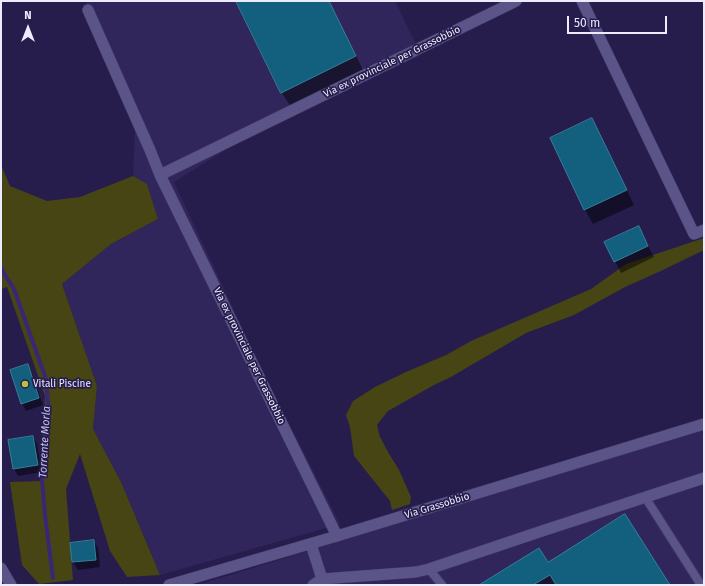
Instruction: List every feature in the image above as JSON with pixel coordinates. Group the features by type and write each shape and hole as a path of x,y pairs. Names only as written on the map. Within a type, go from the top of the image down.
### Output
{"street":[{"name":"Via ex provinciale per Grassobbio","path":"160,175 516,1"},
{"path":"582,1 694,234 704,230"},
{"name":"Via ex provinciale per Grassobbio","path":"88,10 160,175 338,536"},
{"name":"Via Grassobbio","path":"175,584 338,536 704,424"},
{"path":"311,544 320,583 429,570 704,478"},
{"path":"1,568 11,585"}],"lane":[{"path":"645,498 701,585"},
{"path":"429,570 442,585"}],"shaded area":[{"path":"89,1 395,1 421,55 232,146 174,182 262,370 340,524 160,575 121,482 93,429 97,386 62,284 111,244 158,219 147,184 133,176 135,131 83,5"},
{"path":"1,165 10,186 47,201 80,197 133,176 147,184 158,219 111,244 62,284 97,386 93,429 121,482 160,575 127,577 110,551 80,454 66,489 73,580 39,584 22,565 10,482 40,481 45,396 7,287 1,289"},
{"path":"704,238 704,250 625,287 574,315 526,333 451,377 388,411 377,425 380,437 399,470 411,497 410,504 392,510 390,501 354,456 350,427 346,415 353,401 375,387 446,355 471,341 591,289 626,264"},
{"path":"704,428 704,585 198,585"}],"building":[{"path":"236,1 329,1 356,56 281,93"},
{"path":"592,118 627,190 584,210 550,138"},
{"path":"639,226 648,246 614,262 604,242"},
{"name":"Vitali Piscine","path":"28,364 39,398 21,404 10,370"},
{"path":"33,436 38,465 13,469 8,440"},
{"path":"625,514 670,585 556,585 550,575 533,585 479,585 539,548 548,562"},
{"path":"94,540 96,560 72,562 70,543"}],"waterway":[{"name":"Torrente Morla","path":"1,267 14,289 46,379 49,415 42,480 53,578"}],"place":[{"name":"Vitali Piscine","path":"25,384"}]}
